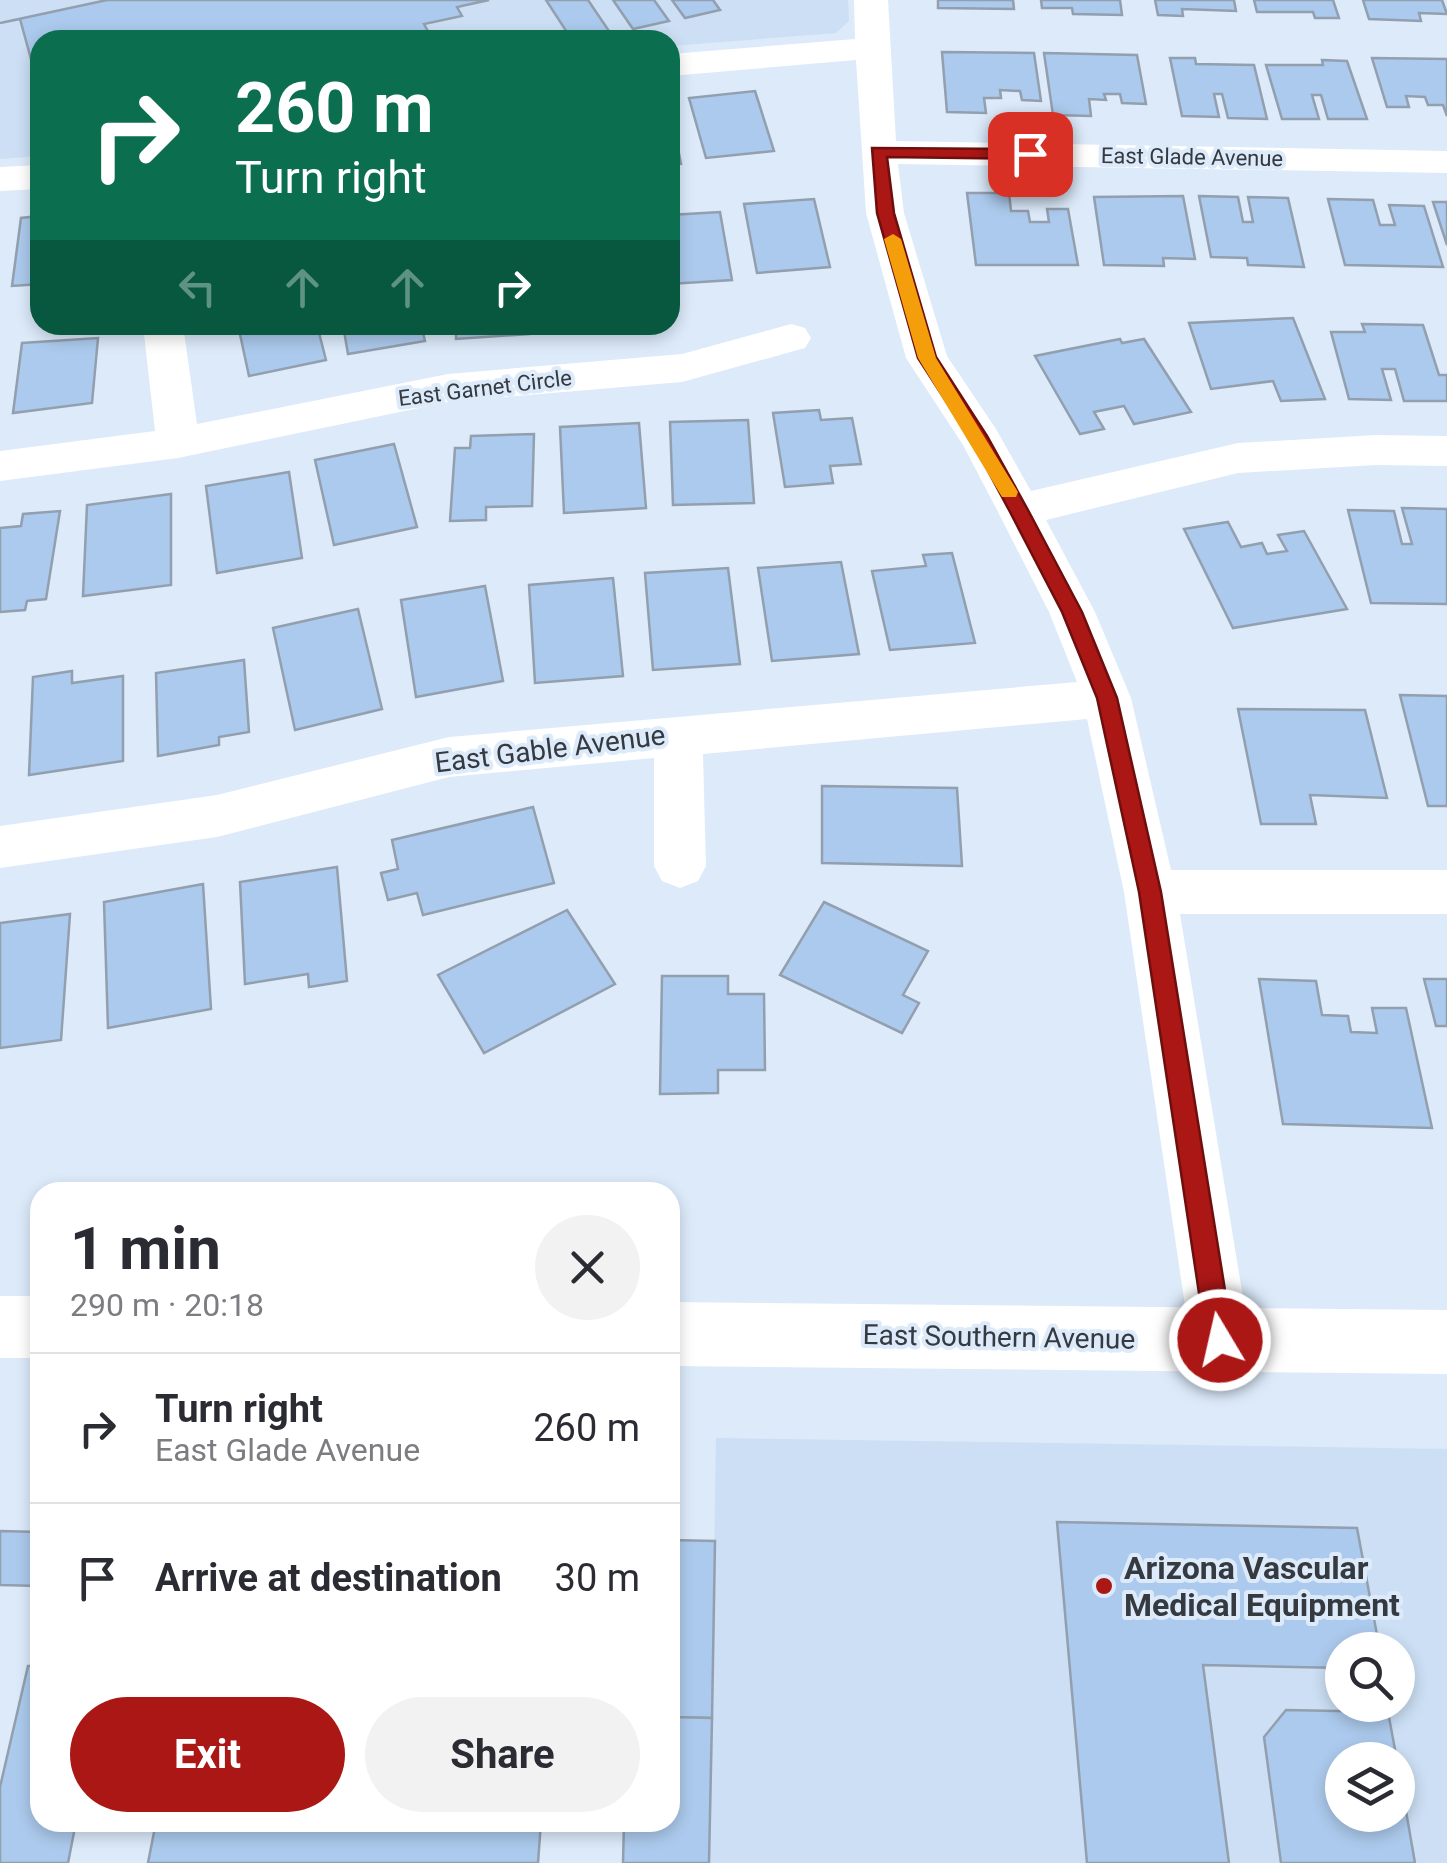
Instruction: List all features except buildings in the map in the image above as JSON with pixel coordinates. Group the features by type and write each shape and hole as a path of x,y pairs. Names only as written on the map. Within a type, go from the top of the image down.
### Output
{"main road":[{"path":"0,1327 30,1328"},
{"name":"East Southern Avenue","path":"680,1334 1447,1342"}],"street":[{"path":"871,0 885,213 927,358 981,440 1019,510 1072,612 1107,698 1150,892 1220,1340"},
{"path":"680,65 872,48"},
{"name":"East Glade Avenue","path":"878,152 1447,162"},
{"path":"0,179 30,178"},
{"path":"163,335 178,443"},
{"name":"East Garnet Circle","path":"0,466 178,443 448,388 682,368 790,338"},
{"path":"1019,510 1238,458 1376,450 1447,451"},
{"name":"East Gable Avenue","path":"0,847 217,816 450,758 678,734 1107,698"},
{"path":"678,734 680,866"},
{"path":"1150,892 1447,892"}],"shaded area":[{"path":"0,0 848,0 849,21 836,33 680,45 680,30 30,30 30,157 0,159"},
{"path":"716,1438 1447,1449 1447,1863 709,1863"}],"slow traffic":[{"path":"893,239 927,358 981,440 1009,492"}],"place":[{"name":"Arizona Vascular Medical Equipment","path":"1104,1586"}],"route":[{"path":"1030,154 878,152 885,213 927,358 981,440 1019,510 1072,612 1107,698 1150,892 1220,1340"}]}
